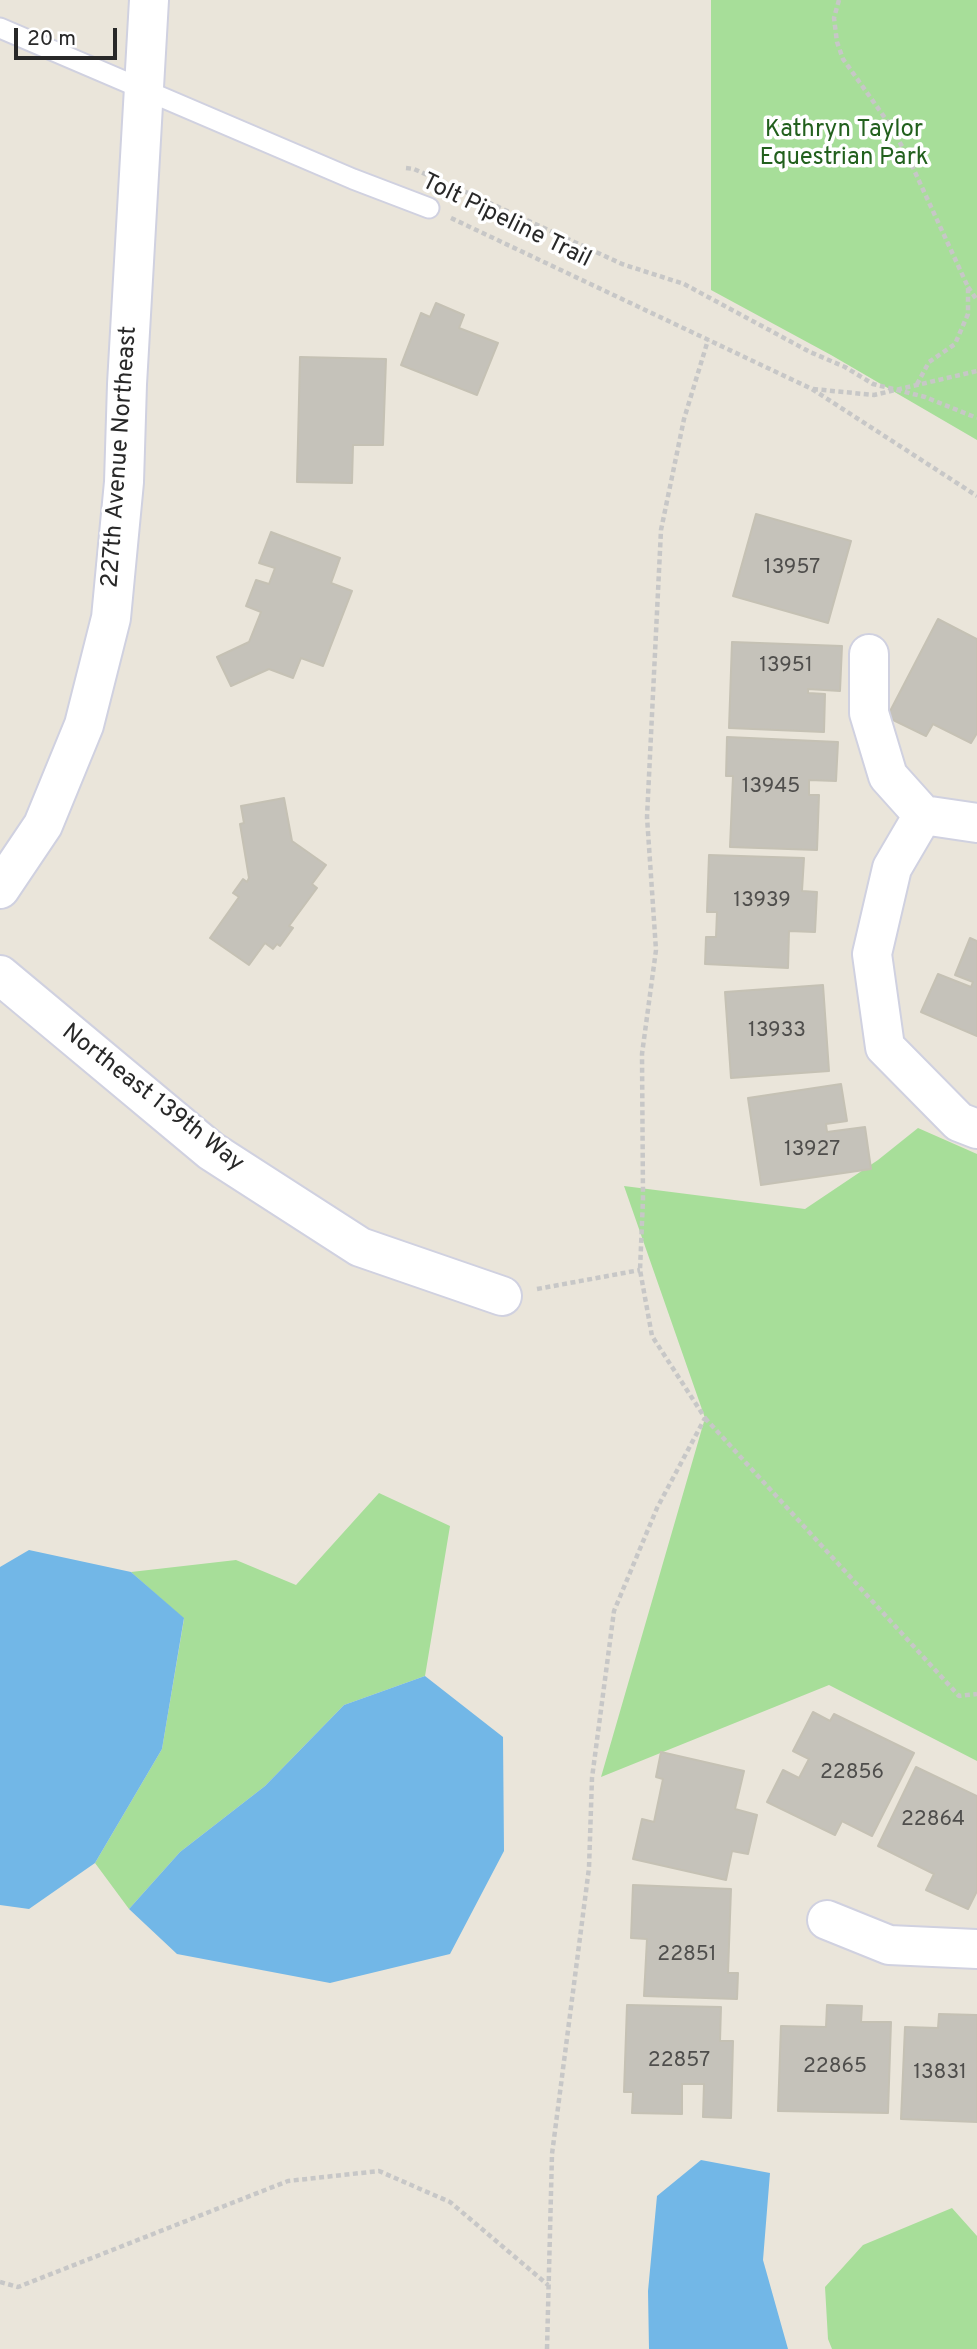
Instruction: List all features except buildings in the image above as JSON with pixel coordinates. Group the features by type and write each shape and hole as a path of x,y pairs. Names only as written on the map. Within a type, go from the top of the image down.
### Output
{"street":[{"name":"227th Avenue Northeast","path":"0,889 43,825 84,725 111,618 124,482 149,0"},
{"path":"869,654 869,713 888,776 923,815 977,823"},
{"path":"923,815 892,868 872,954 885,1047 959,1122 977,1129"},
{"name":"Northeast 139th Way","path":"0,975 211,1151 348,1240 360,1247 502,1296"},
{"path":"827,1920 889,1945 977,1949"}],"lane":[{"path":"0,27 353,179 429,208"}],"path":[{"path":"839,0 834,18 837,43 843,59 890,125 908,157 968,287 977,300"},
{"path":"403,167 414,169 622,264 684,284 873,384 925,397 977,418"},
{"name":"Tolt Pipeline Trail","path":"429,208 812,389 977,496"},
{"path":"916,386 929,362 955,344 968,314 968,287"},
{"path":"708,340 684,419 662,530 647,817 656,950 642,1054 643,1199 640,1270 652,1336 705,1418 959,1696 977,1694"},
{"path":"812,389 874,395 977,371"},
{"path":"502,1296 640,1270"},
{"path":"547,2349 552,2154 589,1868 592,1778 614,1611 657,1508 705,1418"},
{"path":"0,2282 18,2287 288,2181 379,2171 450,2202 549,2286"}],"green space":[{"name":"Kathryn Taylor Equestrian Park","path":"711,0 977,0 977,440 831,355 711,290"},
{"path":"918,1128 977,1154 977,1761 829,1685 601,1777 705,1418 624,1186 805,1209 878,1160"},
{"path":"379,1493 450,1526 425,1676 344,1705 265,1786 180,1852 129,1909 95,1863 162,1749 184,1619 131,1572 236,1560 296,1585"},
{"path":"952,2208 977,2236 977,2349 832,2349 828,2339 825,2287 863,2245"}],"water":[{"path":"29,1550 131,1572 184,1618 162,1749 95,1863 29,1909 0,1905 0,1567"},
{"path":"425,1676 503,1737 504,1851 450,1954 330,1983 177,1954 129,1909 180,1852 265,1786 344,1705"},
{"path":"701,2160 770,2173 763,2260 788,2349 649,2349 648,2291 657,2196"}]}
